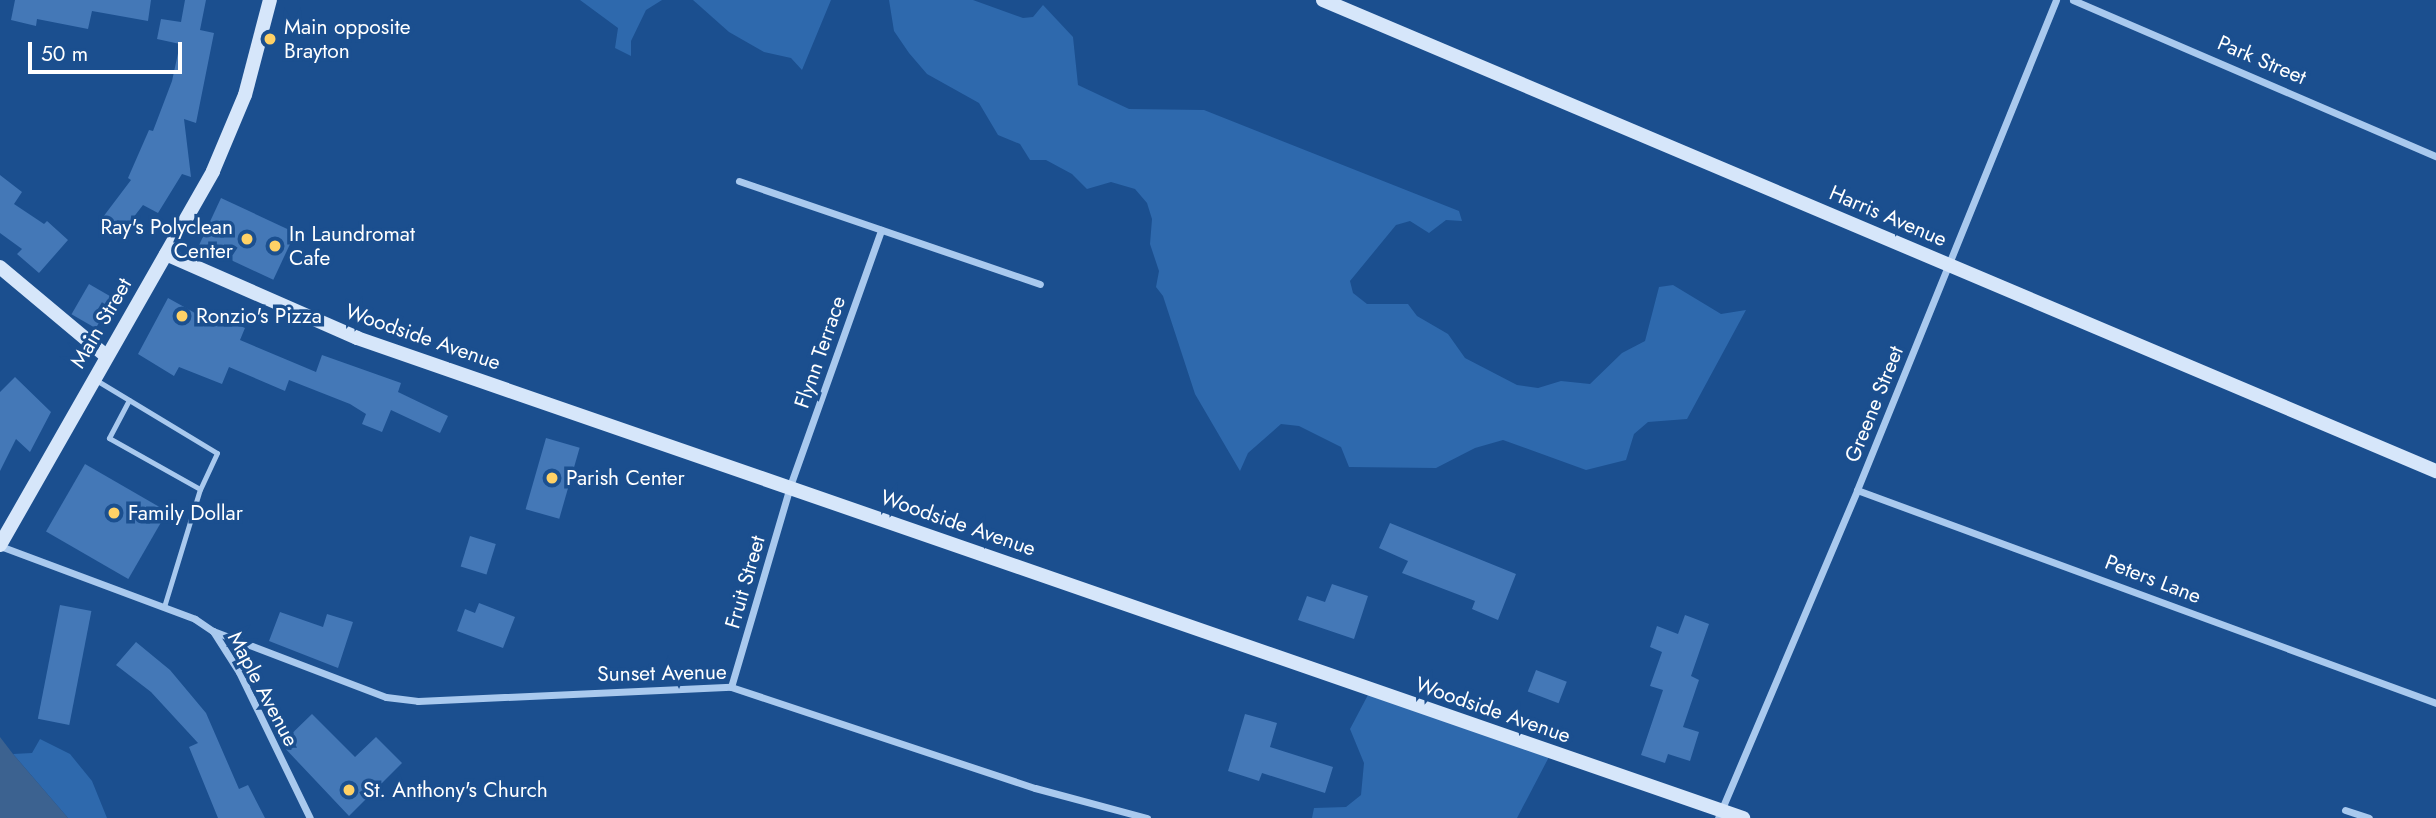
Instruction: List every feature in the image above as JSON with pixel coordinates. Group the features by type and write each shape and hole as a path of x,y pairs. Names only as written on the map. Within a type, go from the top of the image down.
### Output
{"street":[{"name":"Main Street","path":"0,546 166,254 231,132 270,0"},
{"name":"Harris Avenue","path":"1323,0 2436,471"},
{"name":"Greene Street","path":"1720,814 1857,490 2056,0"},
{"name":"Park Street","path":"2073,0 2436,156"},
{"path":"739,181 1040,284"},
{"name":"Flynn Terrace","path":"790,486 881,230"},
{"name":"Woodside Avenue","path":"166,254 356,338 790,486 1720,814 1743,818"},
{"path":"0,267 106,356"},
{"name":"Fruit Street","path":"731,687 790,486"},
{"name":"Peters Lane","path":"1857,490 2436,703"},
{"name":"Maple Avenue","path":"0,546 164,607 213,631 239,672 310,818"},
{"name":"Sunset Avenue","path":"213,631 386,697 418,701 731,687 1035,788 1147,818"},
{"path":"2345,810 2368,818"}],"lane":[{"path":"93,379 217,453 200,489 164,607"},
{"path":"129,400 109,438 200,489"}],"shaded area":[{"path":"580,0 662,0 646,10 631,41 631,56 615,48 618,28"},
{"path":"693,0 831,0 802,70 791,58 764,52 729,32"},
{"path":"889,0 973,0 1023,18 1033,17 1043,5 1073,37 1078,85 1129,109 1204,110 1459,211 1462,221 1446,220 1429,233 1410,221 1396,225 1350,281 1353,293 1367,304 1408,304 1417,316 1448,334 1465,358 1517,385 1538,388 1561,381 1590,384 1622,353 1645,341 1659,287 1673,285 1721,314 1746,310 1687,419 1648,422 1634,434 1626,460 1586,470 1503,440 1475,448 1436,468 1349,467 1341,447 1299,426 1281,424 1248,453 1240,471 1195,394 1163,296 1156,287 1159,271 1150,244 1152,219 1147,203 1135,189 1111,182 1087,189 1072,174 1046,160 1030,160 1020,144 998,135 979,103 927,74 909,53 894,31"},
{"path":"1369,693 1550,755 1517,818 1312,818 1314,808 1346,807 1361,795 1364,763 1350,729"},
{"path":"0,737 13,754 68,818 0,818"},
{"path":"40,739 70,754 92,781 107,818 68,818 13,754 32,753"}],"building":[{"path":"15,0 151,0 148,21 92,11 88,29 37,19 36,26 11,20"},
{"path":"185,0 206,0 200,30 214,33 196,123 184,119 191,177 182,174 158,213 143,205 119,236 100,221 131,180 128,178 149,130 153,131 172,81 180,44 157,39 161,19 181,22"},
{"path":"0,175 22,192 14,204 44,224 47,221 68,240 39,273 17,254 22,249 0,233"},
{"name":"Ray's Polyclean Center","path":"221,198 295,233 273,280 199,245"},
{"path":"89,284 113,298 96,328 72,314"},
{"path":"168,298 195,313 198,307 245,328 240,340 316,372 322,355 401,383 398,392 448,416 440,433 391,410 382,432 362,424 366,414 350,404 289,380 285,391 229,367 222,384 179,367 174,376 138,354"},
{"path":"15,377 51,412 30,452 16,439 0,471 0,392"},
{"name":"Parish Center","path":"546,438 580,448 559,519 526,509"},
{"path":"85,464 167,512 128,579 46,532"},
{"path":"1390,523 1516,574 1498,620 1472,609 1475,601 1402,573 1408,561 1379,548"},
{"path":"470,536 496,544 486,574 461,567"},
{"path":"1332,584 1368,596 1354,639 1298,620 1307,596 1325,602"},
{"path":"479,603 515,617 503,648 457,631 465,609 475,613"},
{"path":"60,605 91,611 69,725 38,719"},
{"path":"280,612 323,627 327,614 353,622 338,668 269,641"},
{"path":"1685,615 1709,624 1691,676 1699,680 1683,727 1699,732 1690,761 1668,754 1665,763 1641,755 1663,690 1650,686 1662,652 1650,647 1657,626 1678,634"},
{"path":"136,642 170,670 206,713 239,789 248,785 265,818 218,818 189,747 198,743 151,692 116,665"},
{"path":"1536,670 1567,682 1559,703 1528,691"},
{"name":"St. Anthony's Church","path":"312,714 355,757 376,737 402,763 349,816 281,744"},
{"path":"1245,714 1277,723 1270,747 1333,767 1325,793 1262,773 1259,781 1228,771"}],"place":[{"name":"Main opposite Brayton","path":"270,39"},
{"name":"Ray's Polyclean Center","path":"247,239"},
{"name":"In Laundromat Cafe","path":"275,246"},
{"name":"Ronzio's Pizza","path":"182,316"},
{"name":"Parish Center","path":"552,478"},
{"name":"Family Dollar","path":"114,513"},
{"name":"St. Anthony's Church","path":"349,790"}]}
